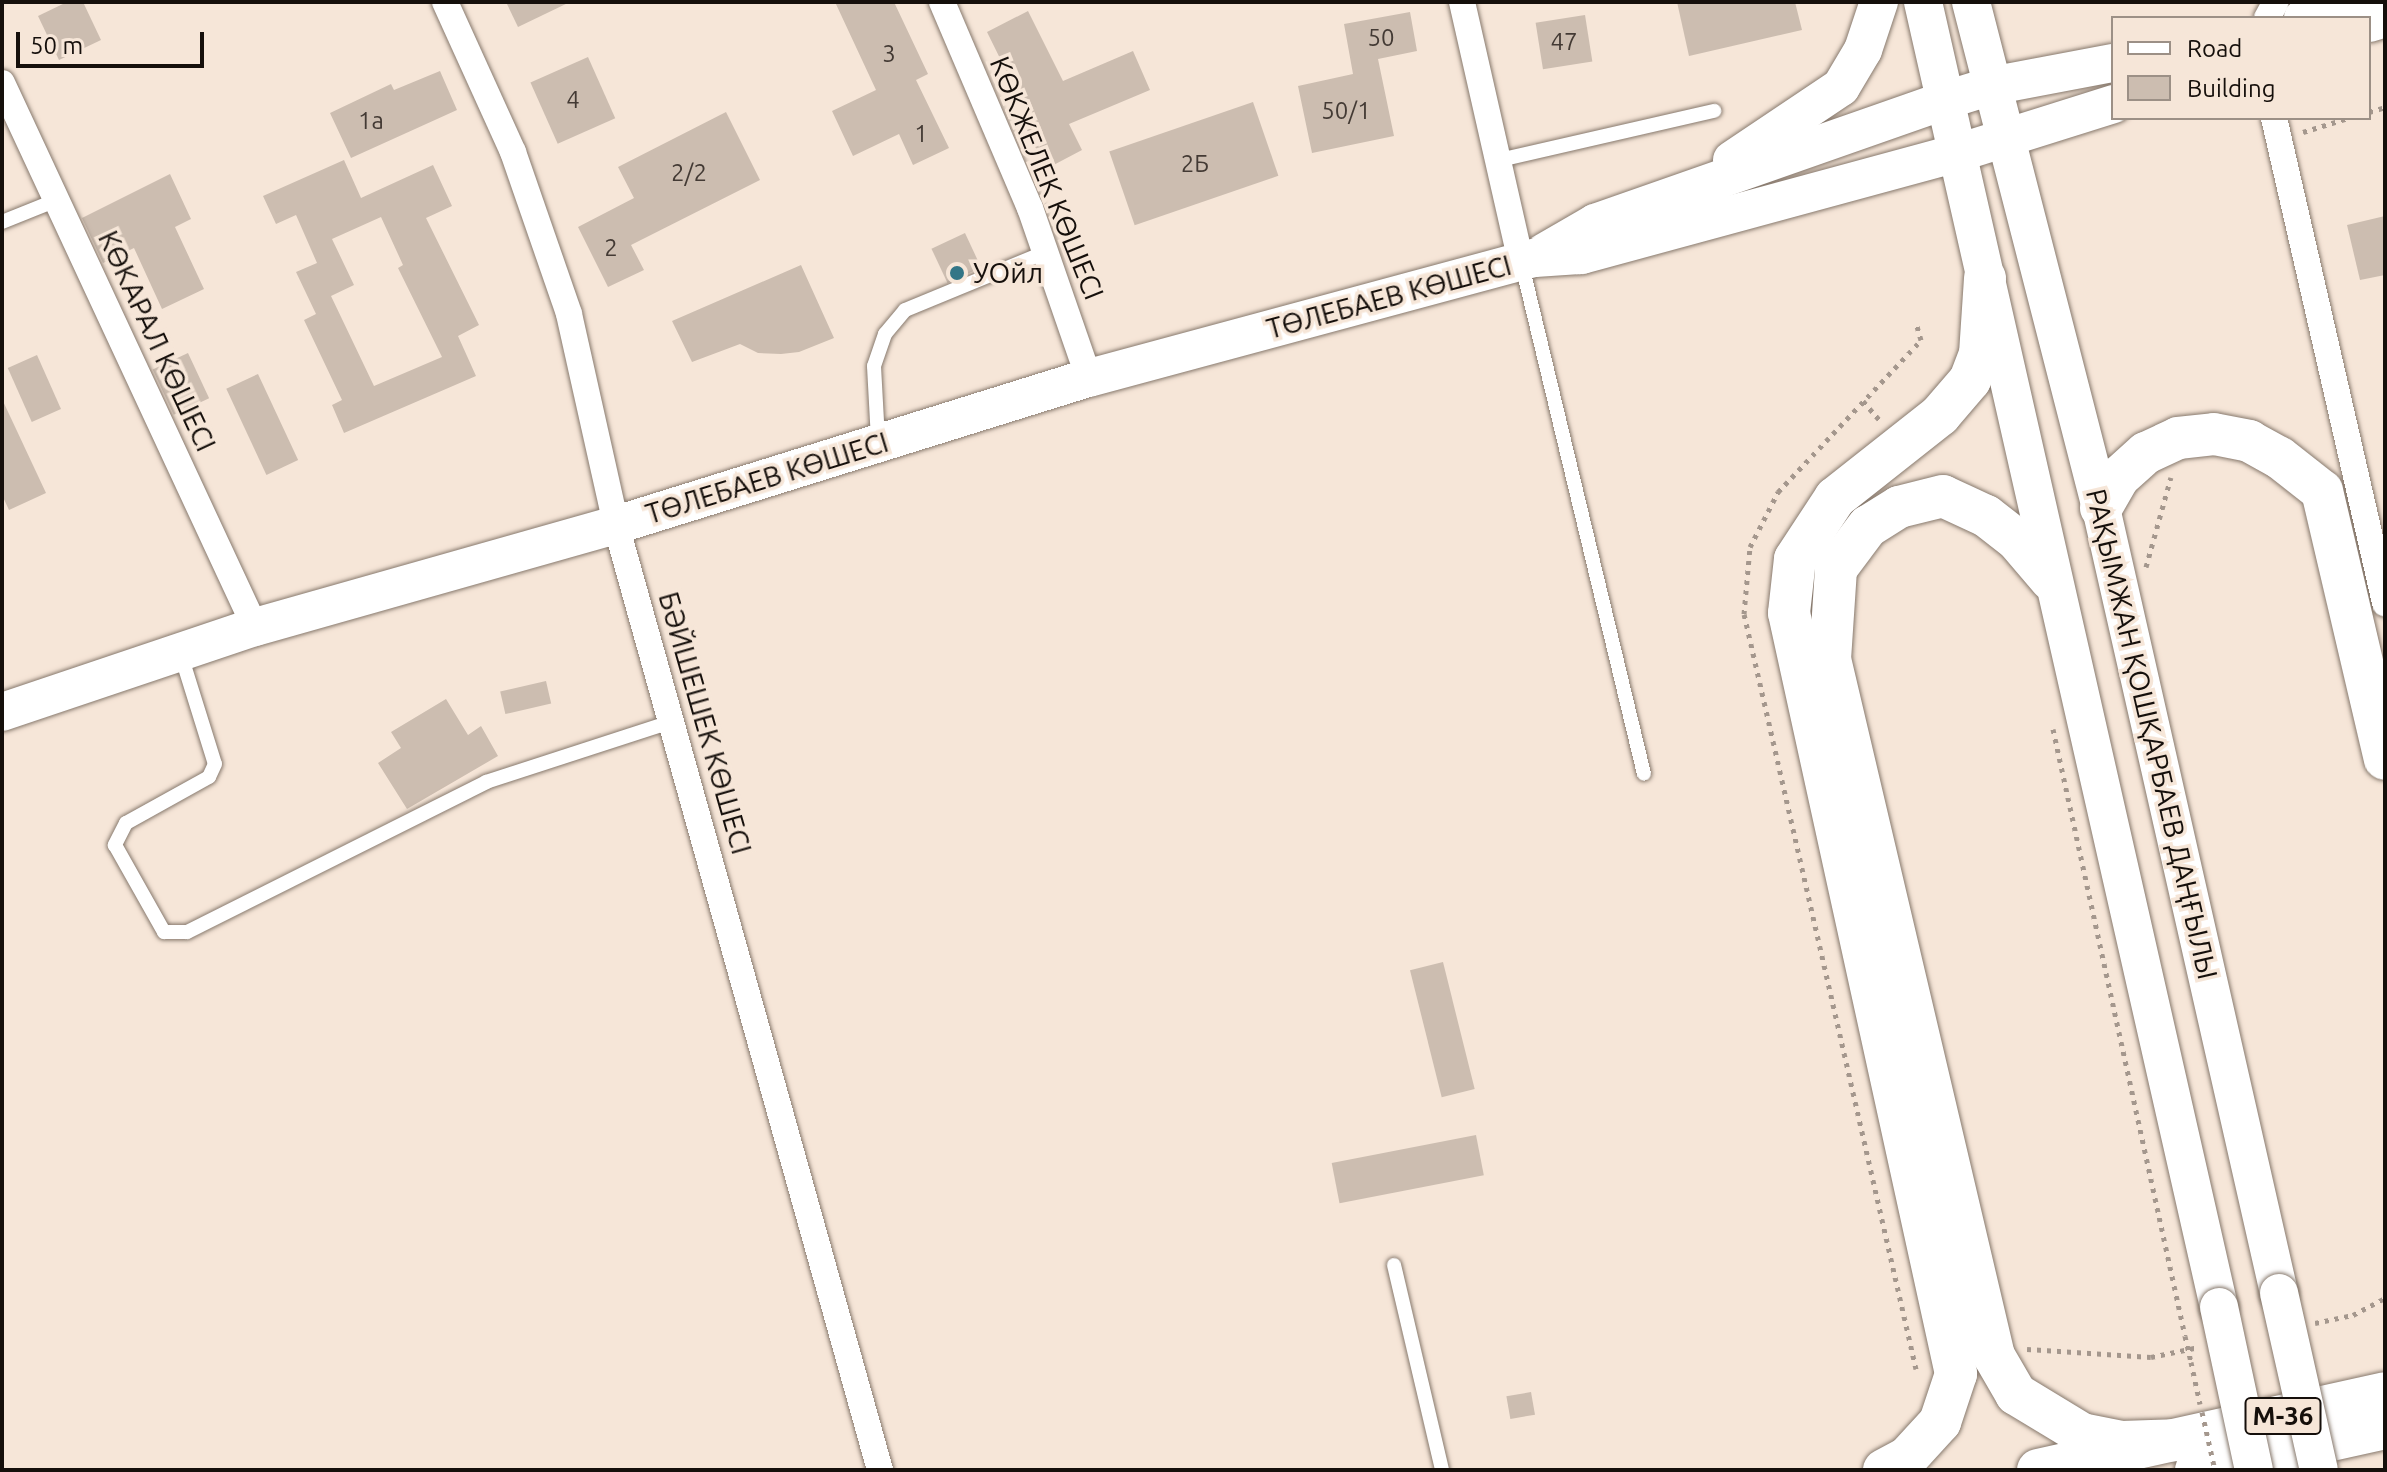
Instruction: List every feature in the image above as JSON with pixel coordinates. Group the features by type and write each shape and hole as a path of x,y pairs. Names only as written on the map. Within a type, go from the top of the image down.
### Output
{"main road":[{"path":"1686,191 1841,87 1863,50 1879,2"},
{"path":"1923,2 2254,1470"},
{"name":"РАҚЫМЖАН ҚОШҚАРБАЕВ ДАҢҒЫЛЫ","path":"1971,2 2101,508 2319,1470"},
{"path":"2308,16 2347,2"},
{"name":"ТӨЛЕБАЕВ КӨШЕСІ","path":"1528,260 1595,223 1946,100 1991,86 2111,63"},
{"name":"ТӨЛЕБАЕВ КӨШЕСІ","path":"2,712 255,627 616,525 1089,378 1528,260 1582,255 1958,153 2111,105"},
{"path":"1884,1470 1907,1458 1940,1422 1956,1374 1789,613 1795,559 1835,498 1940,415 1970,380 1980,354 1985,278"},
{"path":"2101,508 2119,477 2146,453 2178,438 2214,434 2249,441 2280,458 2322,491 2385,759"},
{"path":"2051,580 2017,540 1986,516 1943,496 1899,507 1868,526 1836,569 1830,659 1994,1356 2016,1394 2082,1434 2189,1455"},
{"name":"M-36","path":"2189,1455 2385,1393"},
{"name":"M-36","path":"2038,1470 2189,1455 2385,1428"}],"street":[{"name":"БӘЙШЕШЕК КӨШЕСІ","path":"445,2 513,152 569,314 616,525 880,1470"},
{"name":"КӨКЖЕЛЕК КӨШЕСІ","path":"942,2 1046,252 1089,378"},
{"path":"1462,2 1495,161 1528,260"},
{"name":"КӨКАРАЛ КӨШЕСІ","path":"2,83 255,627"},
{"path":"2276,128 2385,603"}],"lane":[{"path":"1495,161 1714,111"},
{"path":"2,222 57,200"},
{"path":"878,444 874,366 885,334 905,310 1046,252"},
{"path":"1528,260 1644,774"},
{"path":"180,652 215,764 209,777 126,823 115,845 164,932 187,932 486,782 671,722"},
{"path":"1394,1265 1442,1470"}],"path":[{"path":"2276,128 2334,120"},
{"path":"1863,401 1884,425"},
{"path":"2052,725 2215,1470"}],"building":[{"path":"67,2 83,2 101,40 59,60 38,16"},
{"path":"506,2 570,2 518,27"},
{"path":"835,2 894,2 928,74 916,80 949,148 913,165 899,134 853,156 832,111 876,90"},
{"path":"1677,2 1795,2 1802,30 1689,56"},
{"path":"1028,11 1063,81 1133,51 1150,90 1069,124 1082,150 1046,169 1027,130 1034,127 987,32"},
{"path":"1410,12 1417,51 1378,59 1394,136 1312,153 1298,86 1353,74 1344,24"},
{"path":"1585,15 1592,61 1543,69 1536,23"},
{"path":"588,57 615,118 558,144 530,83"},
{"path":"440,71 457,110 351,158 330,113 391,84 394,90"},
{"path":"1253,102 1278,176 1135,225 1109,151"},
{"path":"726,112 760,180 631,245 644,270 608,287 578,227 634,198 618,167"},
{"path":"344,160 361,198 433,165 452,206 426,218 479,325 458,336 476,376 344,433 332,405 342,400 304,320 316,314 296,272 317,263 296,215 276,224 263,196","holes":["381,217 403,265 398,268 442,357 374,386 331,296 354,285 332,239"]},
{"path":"170,174 191,219 175,227 204,289 162,309 134,248 103,263 82,218"},
{"path":"2385,216 2385,275 2360,280 2347,225"},
{"path":"965,233 981,267 948,283 931,249"},
{"path":"801,265 834,338 799,352 781,354 758,353 740,344 692,362 672,321"},
{"path":"188,353 209,398 174,415 153,369"},
{"path":"37,355 61,409 32,422 8,368"},
{"path":"258,374 298,460 266,475 226,389"},
{"path":"2,399 46,493 9,510 2,495"},
{"path":"546,681 551,703 505,714 500,692"},
{"path":"446,699 468,735 481,726 498,756 407,809 378,763 401,748 391,732"},
{"path":"1443,962 1475,1089 1442,1097 1410,970"},
{"path":"1476,1135 1484,1175 1340,1203 1332,1163"},
{"path":"1531,1392 1535,1415 1510,1419 1506,1396"}],"place":[{"name":"УОйл","path":"957,273"}]}
